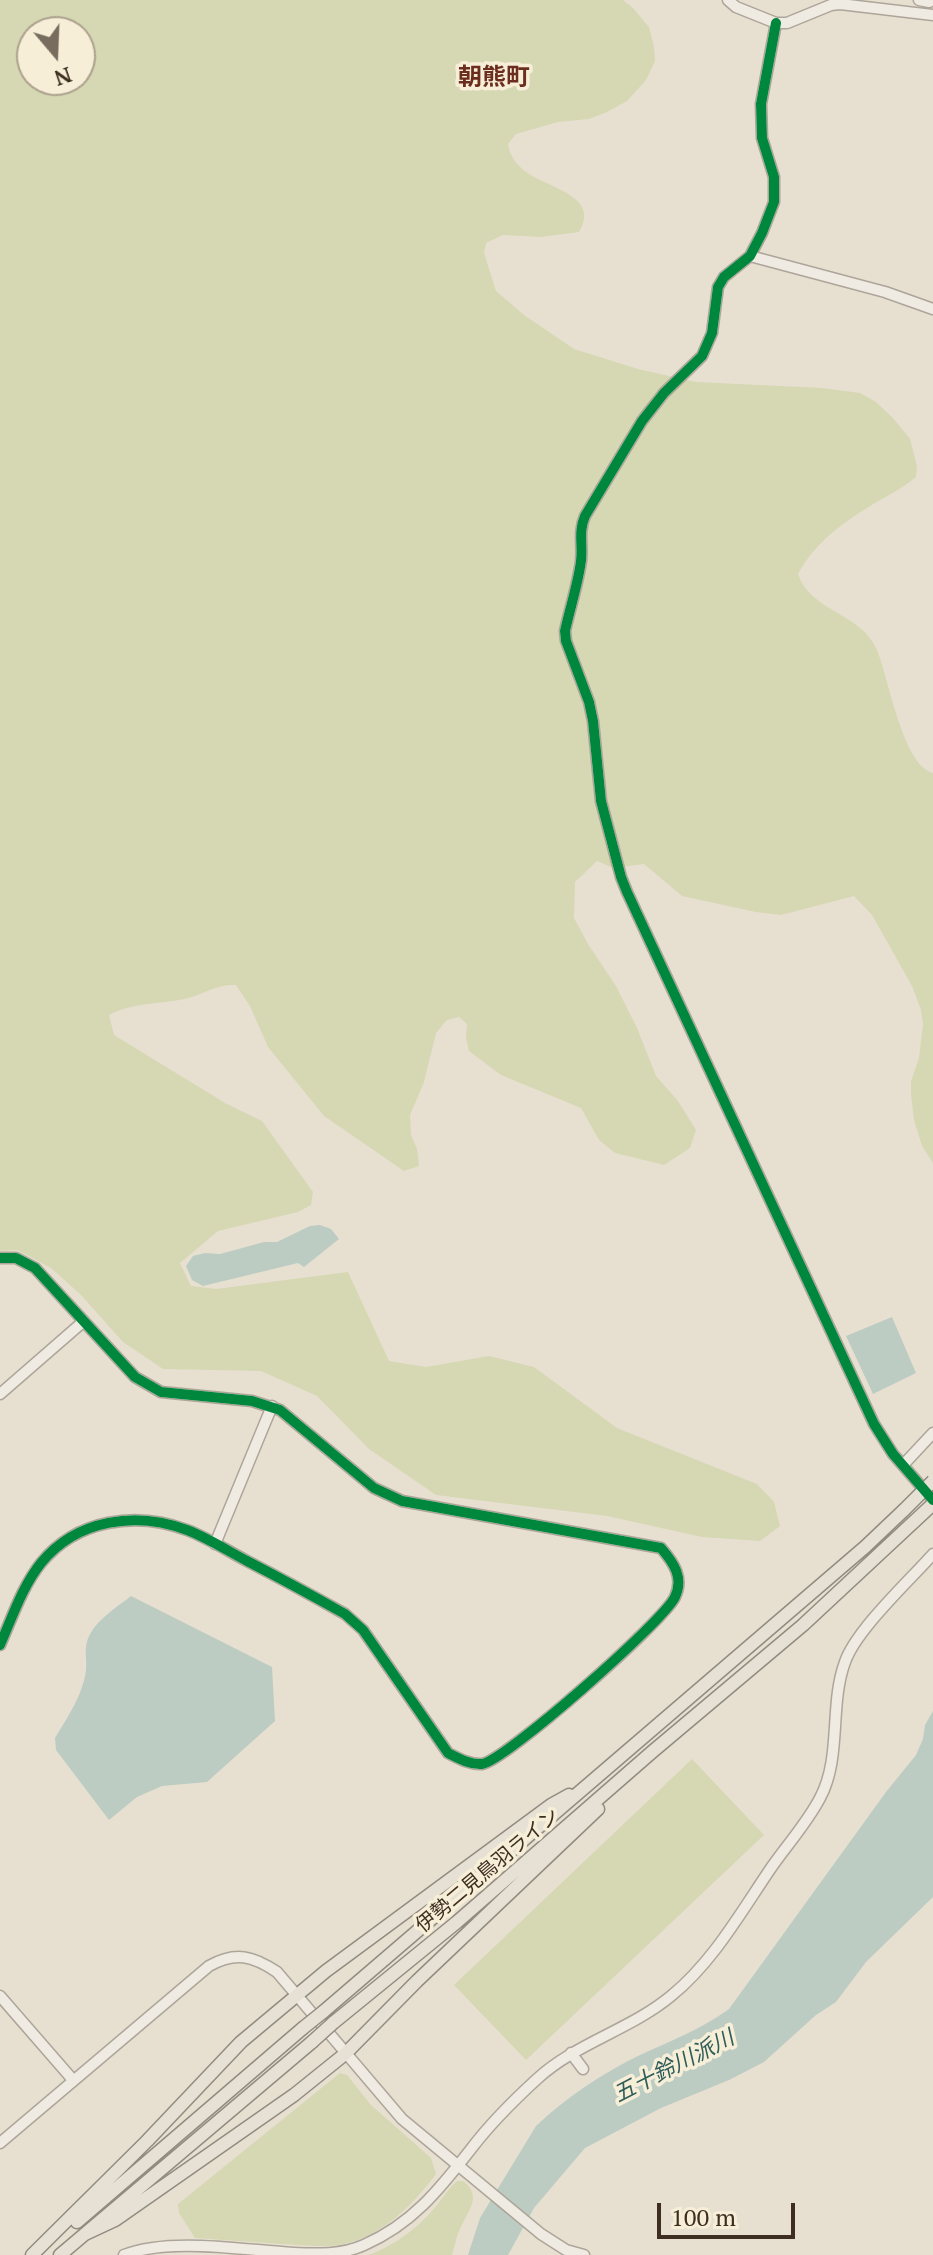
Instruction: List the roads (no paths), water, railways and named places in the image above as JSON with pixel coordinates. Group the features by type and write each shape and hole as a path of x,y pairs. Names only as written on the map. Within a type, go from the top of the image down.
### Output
{"main road":[{"name":"伊勢二見鳥羽ライン","path":"35,2255 865,1547 933,1481"},
{"name":"伊勢二見鳥羽ライン","path":"60,2255 457,1922 803,1625 933,1502"},
{"path":"85,2234 115,2220 294,2095 345,2054 407,1990 617,1791 652,1752"},
{"path":"35,2255 241,2042 297,1994 551,1805 590,1784"}],"street":[{"path":"728,0 736,7 776,23 787,23 831,5 870,4 933,15"},
{"path":"919,0 933,0"},
{"path":"776,23 761,104 762,138 774,177 774,202 750,256 724,277 718,287 712,333 702,356 664,393 642,421 585,516 580,535 582,558 565,631 566,641 589,702 601,801 627,892 865,1404 893,1454 933,1502"},
{"path":"750,256 885,292 933,309"},
{"path":"0,1258 16,1258 35,1268 135,1377 161,1392 252,1401 272,1406 374,1488 402,1501 661,1548 675,1563 680,1582 675,1598 662,1616 547,1719 493,1760 481,1764 461,1760 448,1753 363,1630 345,1614 190,1531 156,1521 103,1523 59,1545 35,1572 0,1645"},
{"path":"0,1394 84,1321"},
{"path":"215,1544 272,1406"},
{"path":"904,1464 933,1433"},
{"path":"124,2255 164,2246 310,2254 338,2253 361,2247 390,2233 416,2214 472,2147 540,2076 571,2053 640,2018 671,1996 702,1967 820,1797 834,1744 840,1679 846,1659 868,1625 933,1554"},
{"path":"0,2143 209,1966 223,1958 260,1960 277,1972 297,1994 402,2119 541,2234 566,2250 584,2255"},
{"path":"0,1996 73,2080"},
{"path":"571,2053 583,2069"}],"water":[{"path":"320,1225 331,1229 339,1239 304,1267 298,1263 203,1286 192,1280 186,1266 193,1256 220,1254 264,1242 277,1242 310,1226"},
{"path":"892,1317 916,1373 873,1394 846,1336"},
{"path":"131,1596 272,1667 275,1721 207,1782 162,1786 137,1797 109,1820 56,1750 55,1738 82,1688 90,1634 103,1618"},
{"name":"五十鈴川派川","path":"933,1711 933,1897 866,1962 836,2002 816,2015 764,2062 661,2108 585,2148 534,2208 508,2255 468,2255 480,2218 536,2126 598,2078 697,2029 729,2009 916,1755 925,1725"}],"district":[{"name":"朝熊町","path":"494,78"}]}
